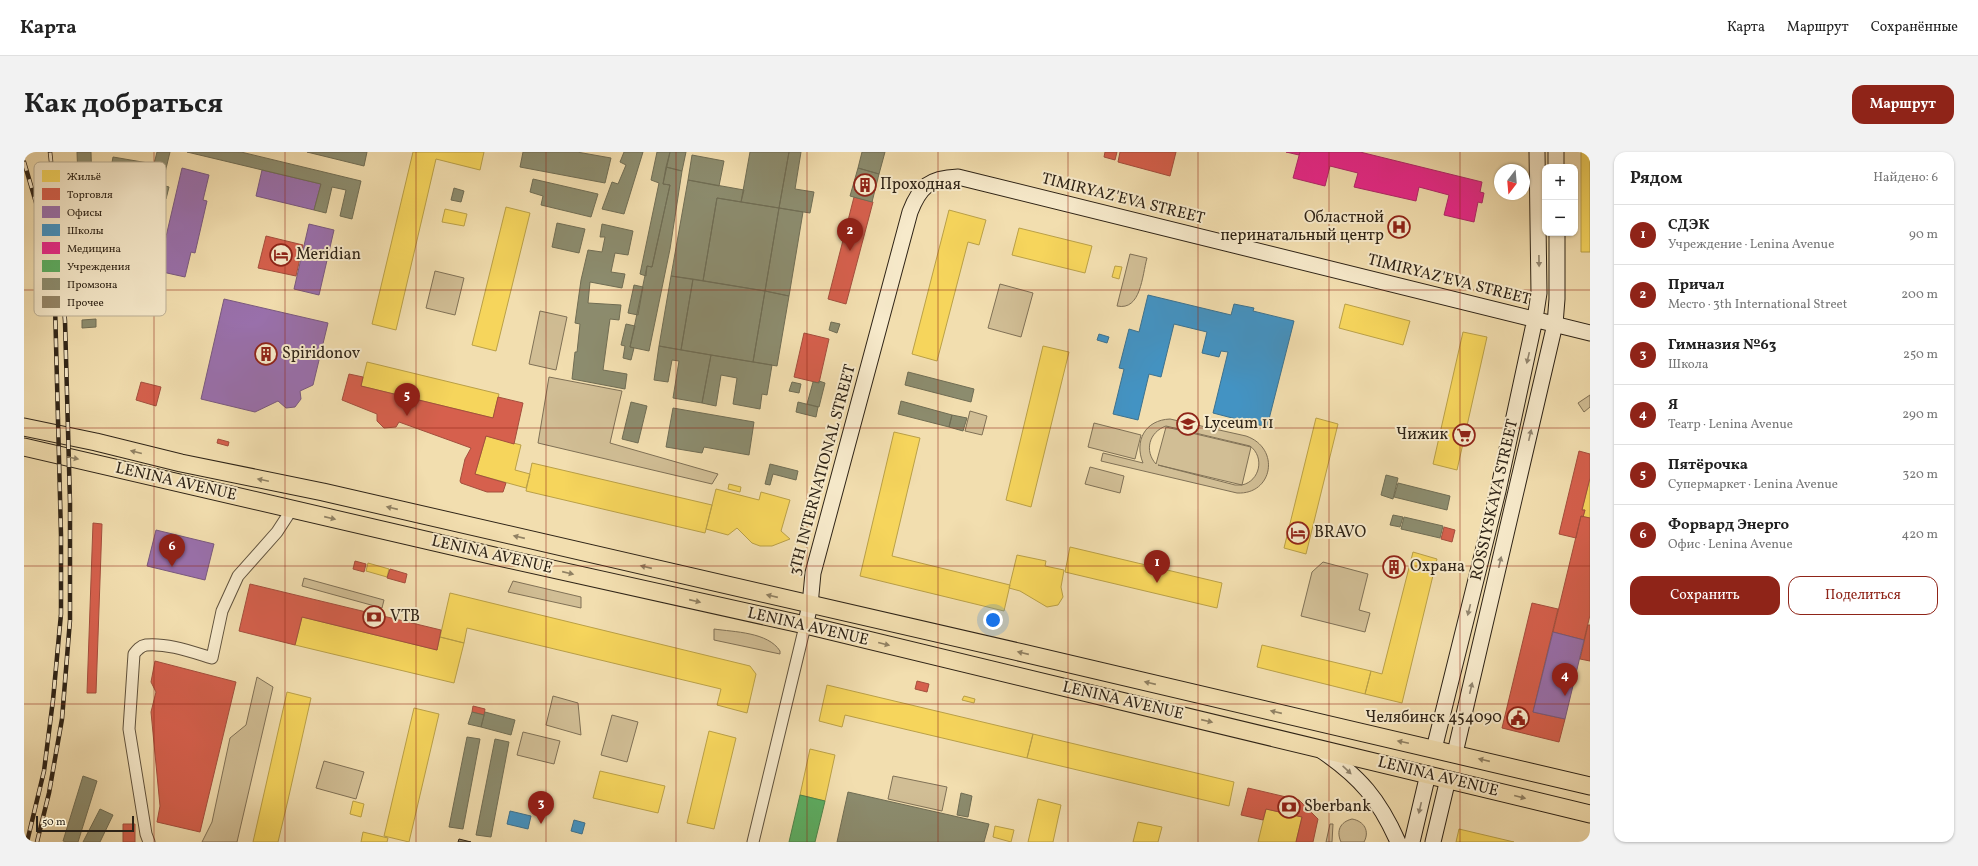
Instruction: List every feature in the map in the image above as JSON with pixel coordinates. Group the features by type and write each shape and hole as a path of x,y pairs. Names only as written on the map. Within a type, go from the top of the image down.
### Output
{"main road":[{"name":"ROSSIYSKAYA STREET","path":"1412,842 1498,491 1535,319 1539,293 1538,152"},
{"path":"1556,152 1556,164"},
{"name":"TIMIRYAZ'EVA STREET","path":"927,184 941,178 958,177 1590,333"},
{"name":"3TH INTERNATIONAL STREET","path":"805,626 810,605 813,573 910,212 916,195 927,184"},
{"name":"ROSSIYSKAYA STREET","path":"1433,842 1555,324 1557,299 1557,236"},
{"name":"LENINA AVENUE","path":"27,425 181,463 301,488 1455,753 1590,786"},
{"name":"LENINA AVENUE","path":"24,447 805,626 1316,747 1590,814"},
{"path":"292,509 301,488"},
{"path":"1316,747 1340,763 1376,799 1398,842"}],"street":[{"path":"149,842 146,834 129,729 134,654 139,648 146,645 174,648 212,658 222,611 238,576 277,532 292,509"},
{"name":"3TH INTERNATIONAL STREET","path":"753,842 805,626"}],"shaded area":[{"path":"1130,254 1147,258 1142,282 1136,298 1131,303 1125,306 1117,306"},
{"path":"435,271 464,278 455,315 426,308"},
{"path":"1000,284 1033,293 1021,337 988,328"},
{"path":"540,311 567,317 556,370 529,364"},
{"path":"549,377 622,391 610,443 718,474 712,484 538,443"},
{"path":"1590,395 1590,407 1584,412 1578,403"},
{"path":"970,411 987,416 982,435 965,431"},
{"path":"1170,419 1246,436 1257,442 1264,450 1268,460 1268,470 1265,479 1259,487 1249,492 1237,493 1101,461 1103,453 1143,463 1140,447 1141,440 1144,433 1154,423 1161,420","holes":["1166,426 1251,447 1166,427 1156,464 1150,453 1150,442 1152,437 1160,429","1251,447 1255,451 1259,462 1256,474 1248,483 1242,485","1158,465 1242,485 1235,485"]},
{"path":"1094,423 1141,435 1135,459 1088,447"},
{"path":"1090,467 1124,476 1120,493 1085,484"},
{"path":"1323,562 1368,574 1359,610 1370,613 1365,632 1301,616 1312,572"},
{"path":"304,578 384,600 382,608 302,586"},
{"path":"513,581 581,597 581,608 508,592"},
{"path":"714,629 759,636 775,645 780,651 780,654 714,640"},
{"path":"257,677 273,687 237,842 202,842 212,822 230,738 246,725"},
{"path":"553,696 578,703 581,735 546,725"},
{"path":"612,715 638,722 627,762 601,755"},
{"path":"523,732 560,741 554,764 517,755"},
{"path":"324,761 364,772 356,799 316,788"},
{"path":"893,776 947,787 942,811 888,799"},
{"path":"1352,819 1360,822 1365,827 1366,838 1364,842 1341,842 1339,834 1340,828 1345,822"},
{"path":"1330,824 1333,824 1332,842 1326,842"}],"building: Жильё":[{"path":"413,152 484,152 480,170 436,159 396,330 372,324"},
{"path":"1581,152 1590,152 1590,252 1581,252"},
{"path":"506,207 530,213 496,351 472,345"},
{"path":"445,209 467,214 464,226 442,222"},
{"path":"949,210 986,220 979,245 968,242 937,361 912,354"},
{"path":"1019,228 1092,246 1085,273 1012,255"},
{"path":"1115,266 1122,267 1119,279 1112,277"},
{"path":"1345,304 1410,321 1403,345 1339,328"},
{"path":"1463,332 1487,337 1457,470 1433,464"},
{"path":"1043,346 1069,352 1031,507 1006,500"},
{"path":"367,362 499,394 493,418 361,386"},
{"path":"1316,418 1338,424 1306,554 1284,548"},
{"path":"894,432 920,438 892,556 1010,585 1004,611 860,576"},
{"path":"486,436 521,445 515,470 530,474 526,488 475,474"},
{"path":"532,463 712,505 705,533 526,491"},
{"path":"1590,478 1590,518 1583,517 1585,510 1582,510"},
{"path":"729,484 741,487 740,492 728,489"},
{"path":"716,489 759,500 761,492 790,500 781,531 790,539 772,546 760,546 752,543 737,528 728,535 706,529"},
{"path":"1070,547 1222,583 1217,608 1065,572"},
{"path":"1413,552 1437,559 1402,703 1365,694 1371,671 1382,674"},
{"path":"1017,555 1046,561 1045,566 1064,570 1061,587 1063,597 1058,605 1047,607 1020,591 1009,588"},
{"path":"368,563 389,569 387,577 366,571"},
{"name":"Охрана","path":"1393,564 1396,565 1395,570 1392,569"},
{"path":"450,593 750,666 756,674 747,713 717,705 721,689 467,628 464,643 440,637"},
{"path":"302,617 437,650 440,637 464,643 454,683 295,645"},
{"path":"1262,645 1371,671 1365,694 1257,667"},
{"path":"827,685 1033,734 1027,758 845,715 842,727 819,721"},
{"path":"287,692 311,698 288,800 278,842 253,842"},
{"path":"964,696 975,699 974,703 962,700"},
{"path":"414,708 439,714 409,842 384,836"},
{"path":"709,731 736,738 714,829 687,823"},
{"path":"1033,734 1234,782 1229,806 1027,758"},
{"path":"810,749 835,755 825,801 800,795"},
{"path":"600,771 665,786 658,813 593,798"},
{"path":"1038,799 1061,805 1053,842 1028,842"},
{"path":"353,801 364,804 361,817 350,814"},
{"path":"1266,809 1302,817 1296,842 1258,842"},
{"path":"1138,822 1162,827 1158,842 1133,842"},
{"path":"995,826 1014,830 1011,842 993,837"},
{"path":"1459,829 1514,842 1456,842"},
{"path":"363,832 388,838 387,842 361,842"}],"building: Торговля":[{"path":"1105,152 1117,152 1115,160 1104,157"},
{"path":"1120,152 1176,152 1170,176 1118,162"},
{"path":"854,197 873,202 846,304 828,299"},
{"path":"266,236 303,245 296,276 258,268"},
{"path":"804,333 829,339 819,383 794,377"},
{"path":"349,374 363,377 361,386 493,418 498,397 523,403 514,444 486,436 475,474 506,483 503,492 487,492 461,483 460,481 465,459 471,448 399,422 396,427 384,428 377,421 377,414 342,400"},
{"path":"141,382 161,387 156,406 136,400"},
{"path":"218,439 229,442 228,446 217,443"},
{"path":"1579,451 1590,454 1590,478 1582,510 1585,510 1583,517 1581,516 1576,538 1559,534"},
{"path":"1581,516 1590,518 1590,615 1584,640 1553,632"},
{"path":"93,523 102,524 96,693 87,693"},
{"path":"1444,527 1455,530 1452,542 1441,539"},
{"path":"355,561 366,564 364,572 353,569"},
{"path":"390,569 407,574 405,583 387,578"},
{"path":"250,584 441,630 437,650 302,617 295,645 239,631"},
{"path":"1532,603 1558,609 1533,712 1565,719 1559,742 1502,728"},
{"path":"1588,625 1590,625 1590,661 1580,659"},
{"path":"155,661 236,682 200,832 157,822 160,806 151,712 156,692 151,682"},
{"path":"917,681 929,684 927,692 915,689"},
{"path":"473,706 485,709 484,715 472,712"},
{"path":"1248,788 1299,800 1318,819 1313,842 1296,842 1302,817 1266,809 1263,820 1241,815"},
{"path":"123,824 135,824 135,842 123,842"}],"building: Офисы":[{"path":"182,168 209,175 203,200 207,201 195,253 191,252 185,277 166,273 166,237"},
{"path":"262,170 321,184 314,210 256,196"},
{"path":"309,224 334,230 319,295 294,289"},
{"name":"Spiridonov","path":"224,299 328,323 313,385 300,391 301,399 295,407 286,408 278,401 255,412 201,399"},
{"path":"156,530 214,544 205,580 147,566"},
{"path":"1553,632 1584,640 1565,719 1533,712"}],"building: Школы":[{"path":"1148,295 1231,315 1234,304 1254,308 1253,311 1294,321 1267,427 1213,413 1228,352 1221,351 1219,357 1202,353 1207,332 1174,324 1161,377 1149,374 1138,420 1113,414 1124,369 1119,368 1129,329 1139,332"},
{"path":"1099,334 1109,337 1107,343 1097,340"},
{"path":"510,811 531,816 528,829 507,824"},
{"path":"574,820 585,823 582,834 571,831"}],"building: Медицина":[{"path":"1286,152 1300,152 1299,155"},
{"path":"1300,152 1360,152 1482,182 1480,192 1484,193 1482,203 1478,202 1474,222 1444,215 1449,195 1419,187 1416,201 1354,187 1358,173 1330,166 1325,186 1293,178"}],"building: Учреждения":[{"path":"800,795 825,801 815,842 789,842"}],"building: Промзона":[{"path":"77,152 91,152 91,162 77,162"},
{"path":"157,152 170,152 166,168 166,162 154,162"},
{"path":"187,152 241,152 361,181 352,219 340,216 346,190 332,187 326,213 314,210 321,184"},
{"path":"307,152 367,152 364,166"},
{"path":"523,152 577,152 611,158 605,183 520,167"},
{"path":"624,152 643,152 624,214 602,209 612,182 618,184 626,165 620,162"},
{"path":"657,152 670,152 663,184 670,185 652,267 647,266 646,276 640,274 659,183 651,180"},
{"path":"670,152 686,152 682,171 666,167"},
{"path":"750,152 789,152 779,208 741,202"},
{"path":"789,152 801,152 795,189 814,192 810,213 779,208"},
{"path":"862,152 885,152 879,174 858,168"},
{"path":"692,155 724,161 719,186 688,180"},
{"path":"113,157 142,162 112,162"},
{"path":"666,167 682,171 670,249 649,351 630,347 647,266 652,267 670,185 663,184"},
{"name":"Проходная","path":"858,168 879,174 872,202 850,196"},
{"path":"533,179 598,194 591,217 541,205 543,196 530,192"},
{"path":"688,180 744,190 741,202 717,198 703,281 671,276"},
{"path":"166,186 169,187 166,199"},
{"path":"454,188 464,191 461,202 451,200"},
{"path":"717,198 779,208 765,291 703,281"},
{"path":"779,208 803,212 789,296 765,291"},
{"path":"557,223 585,229 579,253 552,247"},
{"path":"602,224 633,231 628,255 615,253 611,272 625,274 622,288 590,282 588,303 621,305 619,320 610,319 603,370 627,374 625,389 572,379 580,324 575,323 581,280 588,250 602,252 605,237 600,237"},
{"path":"671,276 693,279 681,350 659,346"},
{"path":"693,279 765,291 753,362 681,350"},
{"path":"634,285 643,287 638,315 628,313"},
{"path":"765,291 789,296 777,366 753,362"},
{"path":"96,319 96,327 82,328 82,320"},
{"path":"831,322 840,324 837,333 829,330"},
{"path":"626,324 635,326 630,347 634,348 631,360 623,358 625,346 621,345"},
{"path":"659,346 711,355 702,403 673,398 679,361 672,360 668,382 654,380"},
{"path":"711,355 772,365 767,395 762,394 760,409 733,404 737,378 721,375 716,406 702,403"},
{"path":"908,372 974,389 971,402 905,385"},
{"path":"819,381 825,383 819,407 807,404 813,382 819,383"},
{"path":"792,382 801,384 799,393 789,391"},
{"path":"901,401 952,415 949,427 898,414"},
{"path":"631,402 647,406 638,443 622,439"},
{"path":"798,402 818,407 816,417 796,412"},
{"path":"673,408 754,422 749,455 704,447 702,453 666,447"},
{"path":"952,415 967,418 963,431 949,427"},
{"path":"770,464 798,471 796,480 773,474 770,485 765,484"},
{"path":"1386,475 1398,478 1393,499 1381,495"},
{"path":"1398,483 1450,496 1447,510 1394,497"},
{"path":"1393,515 1403,517 1400,527 1390,525"},
{"path":"1404,517 1443,526 1440,538 1401,529"},
{"path":"472,712 484,715 481,727 468,724"},
{"path":"485,712 515,720 511,735 481,727"},
{"path":"467,737 480,739 463,829 449,827"},
{"path":"495,739 509,742 491,837 476,835"},
{"path":"83,776 97,781 78,842 63,841"},
{"path":"848,792 989,824 984,842 837,842"},
{"path":"961,793 972,796 968,817 957,815"},
{"path":"100,809 113,815 100,842 83,842"}],"building: Прочее":[{"path":"459,839 471,842 458,842"}],"railway":[{"path":"50,152 51,162"},
{"path":"24,162 34,196"},
{"path":"27,842 44,771 53,700 61,614 61,535 55,316"},
{"path":"37,842 49,793 62,719 70,620 70,503 65,316"}],"place":[{"name":"Проходная","path":"865,185"},
{"name":"Областной перинатальный центр","path":"1399,227"},
{"name":"Причал","path":"850,251"},
{"name":"Meridian","path":"281,255"},
{"name":"Spiridonov","path":"266,354"},
{"name":"Пятёрочка","path":"407,416"},
{"name":"Lyceum 11","path":"1188,424"},
{"name":"Чижик","path":"1464,435"},
{"name":"BRAVO","path":"1298,533"},
{"name":"Форвард Энерго","path":"172,567"},
{"name":"Охрана","path":"1394,567"},
{"name":"СДЭК","path":"1157,583"},
{"name":"VTB","path":"374,617"},
{"name":"Я","path":"1565,696"},
{"name":"Челябинск 454090","path":"1518,718"},
{"name":"Sberbank","path":"1289,807"},
{"name":"Гимназия №63","path":"541,824"}]}
